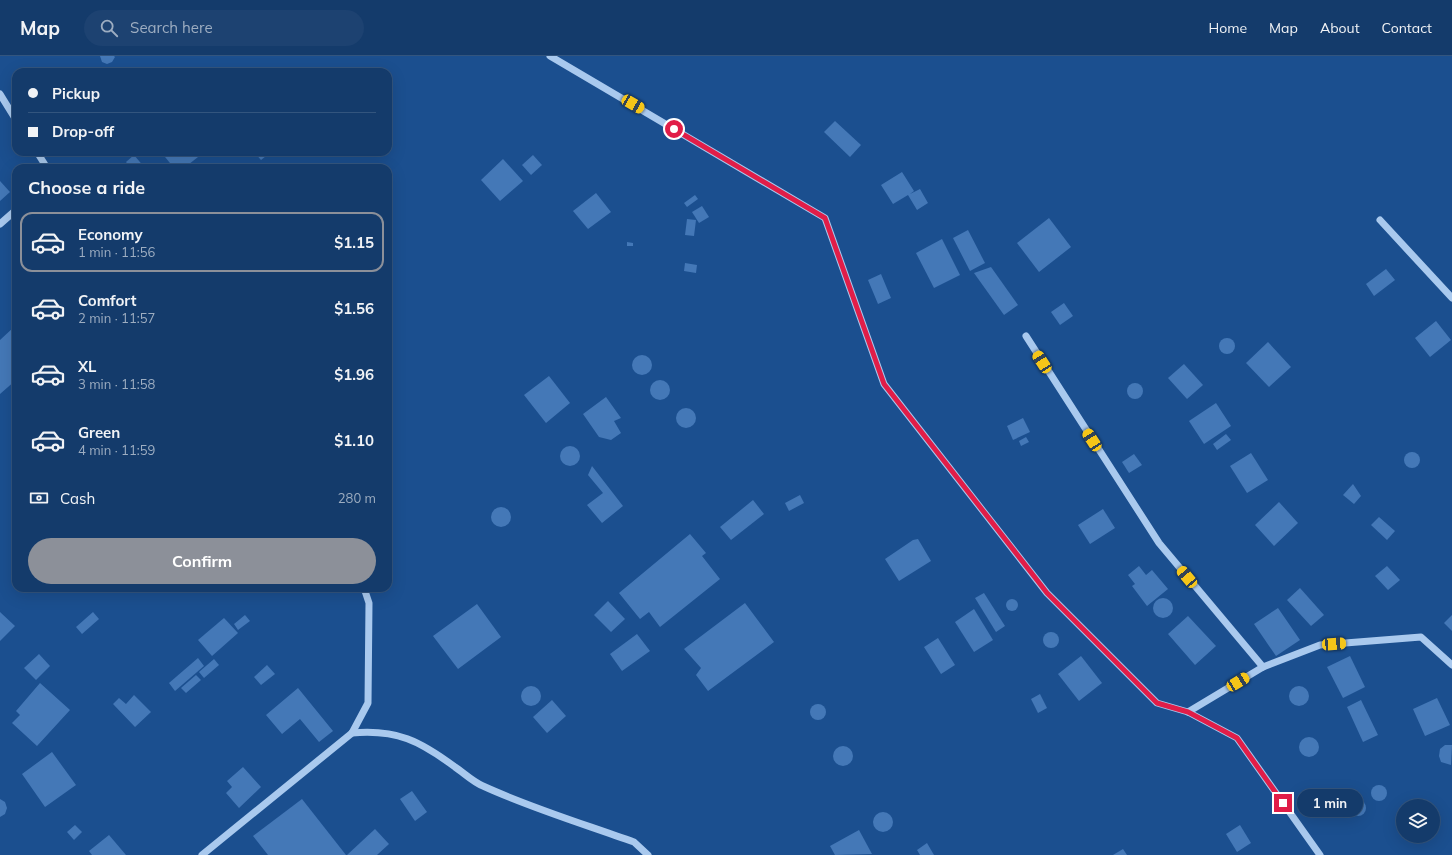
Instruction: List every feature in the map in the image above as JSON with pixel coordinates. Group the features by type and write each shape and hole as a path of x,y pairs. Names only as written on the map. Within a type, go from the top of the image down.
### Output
{"street":[{"path":"550,56 825,218 884,384 1047,593 1157,703 1188,712 1237,738 1320,855"},
{"path":"0,94 12,114"},
{"path":"0,224 12,214"},
{"path":"1380,220 1452,298"},
{"path":"1026,336 1159,543 1263,667"},
{"path":"202,855 352,733 368,703 369,603 365,592"},
{"path":"1188,712 1263,667 1320,645 1420,637 1452,665"},
{"path":"352,733 370,732 394,735 415,740 434,751 481,785 634,842 648,855"}],"building":[{"path":"100,56 115,57 112,62 107,64 102,62"},
{"path":"835,121 861,145 850,157 824,132"},
{"path":"533,155 542,165 531,175 522,165"},
{"path":"135,156 142,164 128,164 126,162"},
{"path":"164,156 198,157 189,164 171,164"},
{"path":"258,156 266,156 261,160"},
{"path":"503,159 523,181 500,201 481,180"},
{"path":"902,172 914,191 910,194 920,189 928,203 917,210 908,195 893,204 881,185"},
{"path":"0,181 10,192 0,201"},
{"path":"596,193 611,212 588,229 573,211"},
{"path":"695,195 698,199 687,207 684,203"},
{"path":"702,206 709,217 699,223 692,212"},
{"path":"1049,218 1071,247 1039,272 1017,243"},
{"path":"687,219 696,220 694,236 685,235"},
{"path":"968,230 985,263 970,271 953,238"},
{"path":"942,239 960,275 934,288 916,253"},
{"path":"627,242 633,243 633,246 627,246"},
{"path":"685,263 697,265 696,273 684,271"},
{"path":"991,267 1018,305 1004,315 974,273"},
{"path":"1386,269 1395,280 1374,296 1366,284"},
{"path":"881,274 891,298 878,304 868,280"},
{"path":"1064,303 1073,316 1060,325 1051,312"},
{"path":"1436,321 1451,340 1430,357 1415,338"},
{"path":"12,329 12,384 0,394 0,340"},
{"path":"1227,338 1233,340 1235,346 1233,352 1227,354 1221,352 1219,346 1221,340"},
{"path":"1268,342 1291,367 1269,387 1246,363"},
{"path":"638,355 646,355 652,361 652,369 646,375 638,375 632,369 632,361"},
{"path":"1184,364 1203,385 1187,399 1168,378"},
{"path":"549,376 570,403 546,423 524,395"},
{"path":"656,380 664,380 670,386 670,394 664,400 656,400 650,394 650,386"},
{"path":"1135,383 1141,385 1143,391 1141,397 1135,399 1129,397 1127,391 1129,385"},
{"path":"606,397 621,418 614,421 621,433 611,440 599,437 583,414"},
{"path":"1216,403 1231,426 1204,444 1189,421"},
{"path":"682,408 690,408 696,414 696,422 690,428 682,428 676,422 676,414"},
{"path":"1023,418 1030,432 1013,440 1007,426"},
{"path":"1226,434 1231,440 1217,450 1213,444"},
{"path":"1026,437 1029,442 1021,446 1019,441"},
{"path":"566,446 574,446 580,452 580,460 574,466 566,466 560,460 560,452"},
{"path":"1409,452 1415,452 1420,457 1418,466 1415,468 1409,468 1404,463 1404,457"},
{"path":"1251,453 1268,480 1247,493 1230,466"},
{"path":"1134,454 1142,465 1129,473 1122,462"},
{"path":"592,466 623,506 602,523 587,505 603,493 588,475"},
{"path":"1353,484 1361,496 1354,504 1343,495"},
{"path":"800,495 804,503 789,511 785,503"},
{"path":"753,500 764,514 731,540 720,527"},
{"path":"1279,502 1298,523 1274,546 1255,525"},
{"path":"501,507 508,510 511,517 508,524 501,527 494,524 491,517 494,510"},
{"path":"1103,509 1115,528 1090,544 1078,525"},
{"path":"1379,517 1395,531 1387,540 1371,525"},
{"path":"690,534 706,553 702,556 720,579 660,627 649,612 640,619 619,593"},
{"path":"918,539 931,561 899,581 885,559 913,540"},
{"path":"1139,566 1146,575 1152,570 1168,589 1147,606 1132,586 1135,584 1128,575"},
{"path":"1387,566 1400,580 1388,590 1375,576"},
{"path":"1300,588 1324,615 1311,626 1287,600"},
{"path":"984,593 1005,626 996,632 975,598"},
{"path":"1159,598 1167,598 1173,604 1173,612 1167,618 1159,618 1153,612 1153,604"},
{"path":"1012,599 1016,601 1018,605 1016,609 1012,611 1008,609 1006,605 1008,601"},
{"path":"608,601 625,619 611,632 594,615"},
{"path":"745,603 774,642 708,691 696,675 701,668 684,649"},
{"path":"477,604 501,637 458,669 433,636"},
{"path":"1278,608 1300,640 1276,656 1254,624"},
{"path":"974,609 993,640 974,652 955,622"},
{"path":"0,612 15,626 0,641"},
{"path":"93,612 99,619 82,634 76,627"},
{"path":"245,615 250,621 238,630 234,624"},
{"path":"1452,615 1452,631 1444,623"},
{"path":"1188,616 1216,646 1195,665 1168,634"},
{"path":"224,618 238,633 212,656 198,640"},
{"path":"1048,632 1054,632 1059,637 1057,646 1054,648 1048,648 1043,643 1043,637"},
{"path":"637,634 650,651 622,671 610,654"},
{"path":"938,638 955,665 941,674 924,647"},
{"path":"39,654 50,666 36,680 24,668"},
{"path":"1081,656 1102,683 1079,701 1058,674"},
{"path":"1350,656 1365,687 1343,698 1327,667"},
{"path":"198,658 204,666 175,691 169,683"},
{"path":"214,659 219,665 204,678 199,672"},
{"path":"267,665 275,674 261,685 254,677"},
{"path":"196,675 201,680 186,693 181,688"},
{"path":"40,683 70,710 37,746 12,723 20,715 16,711"},
{"path":"527,686 535,686 541,692 541,700 535,706 527,706 521,700 521,692"},
{"path":"1295,686 1303,686 1309,692 1309,700 1303,706 1295,706 1289,700 1289,692"},
{"path":"298,688 333,731 319,742 300,719 282,734 266,715"},
{"path":"1040,694 1047,708 1038,713 1031,699"},
{"path":"134,695 151,712 135,727 113,704 119,698 126,704"},
{"path":"1437,698 1450,725 1425,736 1413,709"},
{"path":"552,700 566,716 547,733 533,717"},
{"path":"1361,700 1378,735 1363,742 1347,707"},
{"path":"818,704 824,706 826,712 824,718 818,720 812,718 810,712 812,706"},
{"path":"1305,737 1313,737 1319,743 1319,751 1313,757 1305,757 1299,751 1299,743"},
{"path":"1445,745 1452,745 1451,765 1441,762 1439,756 1440,749"},
{"path":"839,746 847,746 853,752 853,760 847,766 839,766 833,760 833,752"},
{"path":"52,752 76,785 45,807 22,774"},
{"path":"243,767 261,787 239,808 226,793 232,787 227,781"},
{"path":"1379,785 1385,787 1387,793 1385,799 1379,801 1373,799 1371,793 1373,787"},
{"path":"412,791 427,812 415,821 400,799"},
{"path":"0,799 5,802 7,808 5,814 0,817"},
{"path":"302,799 346,855 268,855 253,836"},
{"path":"1358,800 1364,802 1366,808 1364,814 1358,816 1352,814 1350,808 1352,802"},
{"path":"879,812 887,812 893,818 893,826 887,832 879,832 873,826 873,818"},
{"path":"75,825 82,832 74,840 67,832"},
{"path":"1240,825 1251,843 1237,852 1226,834"},
{"path":"375,829 389,844 377,855 347,855"},
{"path":"859,830 872,854 835,855 830,846"},
{"path":"109,835 126,855 92,855 89,851"},
{"path":"927,843 934,855 920,855 917,850"},
{"path":"1123,849 1127,855 1113,855"}],"route":[{"path":"674,129 825,218 884,384 1047,593 1157,703 1188,712 1237,738 1283,803"}]}
